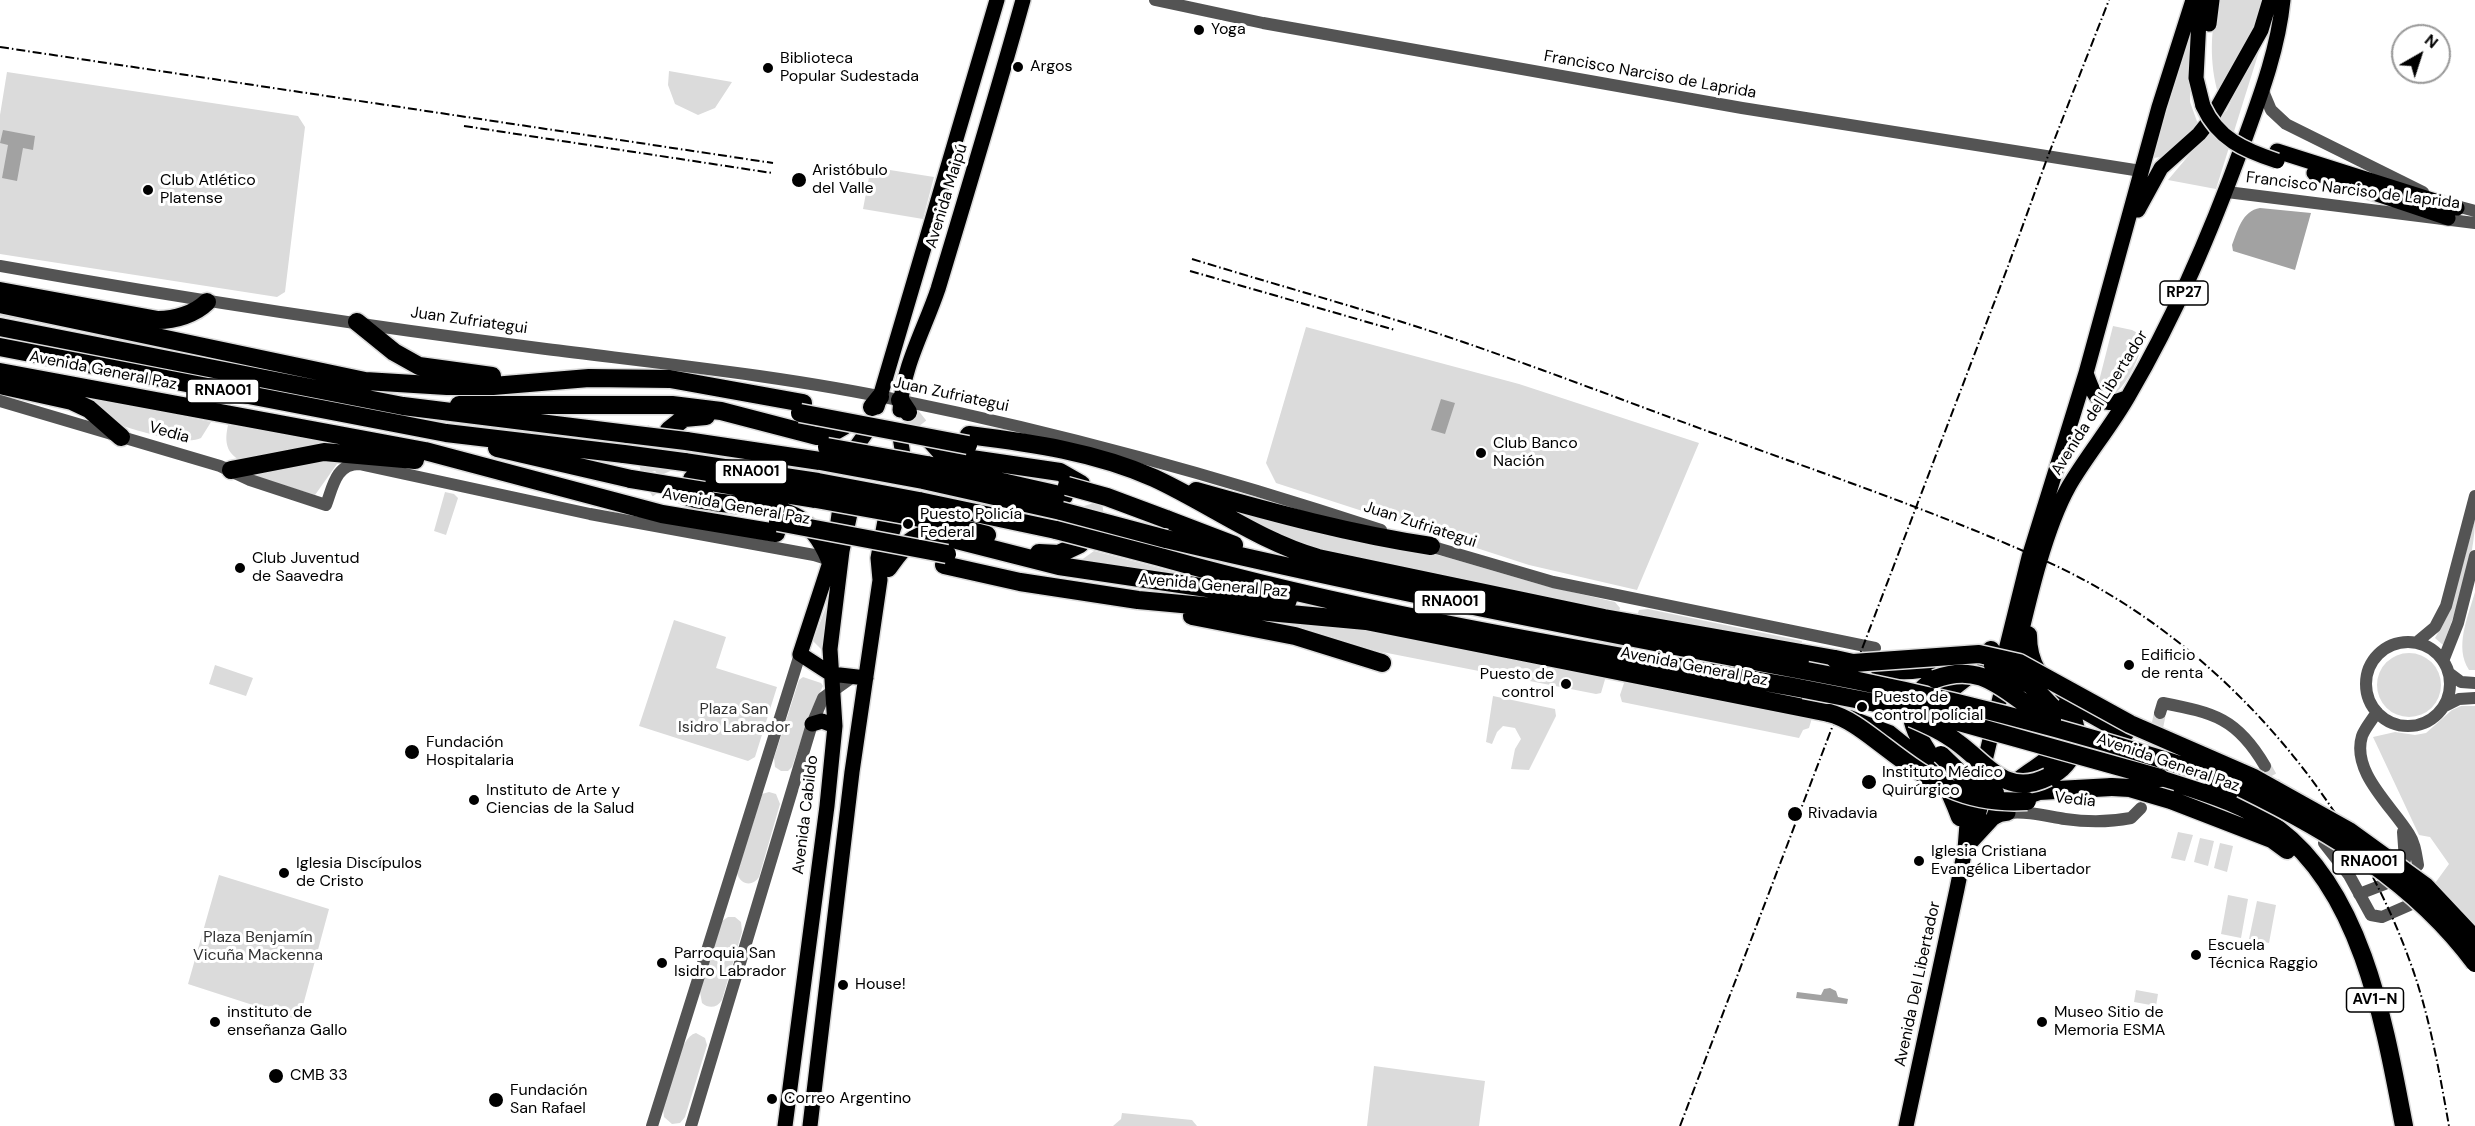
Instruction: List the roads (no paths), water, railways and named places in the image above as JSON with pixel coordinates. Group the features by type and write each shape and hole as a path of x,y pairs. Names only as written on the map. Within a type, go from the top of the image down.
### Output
{"highway":[{"path":"0,291 158,320 176,318 198,309 207,302"},
{"name":"Avenida General Paz","path":"0,304 365,381 493,386 566,379 670,379 802,408 968,440 1066,449 1153,478 1296,552 1603,625"},
{"path":"357,322 394,352 431,370 566,379"},
{"name":"Avenida General Paz","path":"0,327 403,406 686,441 823,454 925,473 1074,492 1166,539 1300,570 1647,634 1840,660 1978,654 2019,663 2130,724 2254,778 2349,831 2425,886 2475,939"},
{"name":"Avenida General Paz","path":"0,347 628,468 684,462 817,490 903,513 1056,530 1221,574 1595,659"},
{"name":"Avenida General Paz","path":"0,372 408,447 662,514 777,528 945,560 1020,582 1138,600 1366,621 1641,668 1878,702 2007,734 2160,778 2228,802 2278,829 2326,880"},
{"path":"0,385 80,404 121,437"},
{"path":"513,403 543,397 664,393 727,398 802,408"},
{"path":"403,406 513,403 534,406 661,404 721,411 817,436 830,434 844,426"},
{"path":"695,407 669,415 663,430 684,418 698,415 716,417 780,437 823,454"},
{"path":"446,433 563,465 628,468 692,487 789,503 804,508 821,528 827,554"},
{"path":"968,440 1068,463 1085,472 1074,492"},
{"path":"925,441 928,453 945,462 1074,492 1125,512 1168,520 1300,570"},
{"path":"231,470 306,454 339,451 525,477"},
{"path":"1153,478 1307,522 1372,537 1431,546"},
{"path":"692,487 817,490"},
{"path":"660,491 680,505 777,528"},
{"path":"903,513 961,527 1049,555 1086,545 1071,560 1045,563"},
{"path":"883,572 912,539 929,534 1045,563 1264,598"},
{"path":"945,560 1207,597 1355,604"},
{"path":"1138,600 1182,614 1295,636 1382,663"},
{"path":"2009,808 2014,785 2046,763 2059,746 2060,723 2054,701 2036,668 2022,626"},
{"name":"Avenida General Paz","path":"1647,634 1701,651 1805,693 1832,714 1869,734 1920,774 1943,788 2009,808 2130,788 2177,802 2272,839 2326,880"},
{"path":"1701,651 1746,651 1840,660 1880,670 1902,671 1946,666 1999,655"},
{"path":"1999,655 1950,688 1936,705 1931,727 1941,755 1974,784 2009,808"},
{"path":"1878,702 1953,739 1999,778 2028,783 2048,777 2069,761 2076,743 2073,718 2054,701 2019,678 1995,666 1956,656"},
{"name":"Avenida General Paz","path":"1641,668 1735,677 1805,693 1935,696 2089,737 2208,774 2299,818 2372,863 2410,891 2440,921 2475,963"},
{"path":"1965,833 1944,780 1912,722 1916,698 1935,679 1964,673 1988,678 2037,713 2089,737"},
{"path":"2054,701 2125,733 2190,752"},
{"path":"1832,714 1871,726 1894,738 1944,780"},
{"path":"2009,808 2039,790 2120,791"},
{"name":"AV1-N","path":"2326,880 2341,904 2370,981 2404,1126"}],"main road":[{"name":"Avenida Maipú","path":"876,404 997,0"},
{"name":"Avenida Maipú","path":"903,409 920,333 939,284 1023,0"},
{"name":"Avenida del Libertador","path":"2022,626 2086,373 2141,171 2193,0"},
{"path":"2200,0 2196,78 2206,101 2228,127 2277,156 2453,213"},
{"path":"2206,101 2211,0"},
{"path":"2123,241 2161,168 2199,134 2211,119 2260,30 2270,0"},
{"name":"Avenida del Libertador","path":"1999,655 2022,626 2050,534 2068,487 2128,397 2165,334 2227,192 2263,91 2283,0"},
{"path":"2086,373 2092,391 2103,402 2113,404 2128,397"},
{"path":"860,447 868,430"},
{"path":"900,437 901,455"},
{"name":"Avenida Cabildo","path":"784,1126 835,726 830,649 846,508 827,554 800,654"},
{"path":"883,572 878,558 882,539 903,513"},
{"path":"810,1126 852,772 859,678 883,572 903,513"},
{"path":"1999,655 2022,626"},
{"path":"800,654 832,681 859,678"},
{"name":"Avenida Del Libertador","path":"1906,1126 1965,833 1980,808 1978,789 2003,685 2012,672 1999,655"},
{"path":"812,724 822,722 835,726"},
{"path":"1965,833 2009,808"}],"street":[{"name":"Francisco Narciso de Laprida","path":"1155,0 1254,22 1748,109 2141,171"},
{"name":"Francisco Narciso de Laprida","path":"2263,91 2274,114 2286,124 2475,223"},
{"name":"Francisco Narciso de Laprida","path":"2227,192 2393,214 2475,212"},
{"name":"Juan Zufriategui","path":"0,266 207,302 735,372 876,404 1054,434 1248,486 1431,546 1553,582 1875,648"},
{"name":"Vedia","path":"0,401 231,470 250,480 326,504 337,474 343,468"},
{"name":"Avenida General Paz","path":"343,468 360,464 581,512 814,555 827,554"},
{"path":"2417,642 2435,627 2446,606 2475,496"},
{"path":"2443,661 2458,623 2475,556"},
{"path":"2445,706 2450,685 2449,674 2443,661 2429,648 2417,642 2396,644 2385,649 2369,667 2366,691 2377,712 2392,723 2415,726 2435,716 2445,706 2459,699 2475,699"},
{"path":"652,1126 800,654"},
{"path":"2449,674 2461,682 2475,683"},
{"path":"691,1126 812,724 832,681"},
{"path":"2161,708 2208,712 2223,719 2254,748 2265,766"},
{"path":"2377,712 2362,734 2361,754 2371,780 2412,839 2418,865"},
{"name":"Vedia","path":"2009,808 2094,821 2128,819 2139,811"},
{"path":"2401,823 2406,848 2405,860"},
{"path":"2324,843 2349,875 2368,912 2376,917 2414,903"},
{"path":"2359,894 2385,884"}],"tunnel":[{"path":"908,412 931,441"},
{"path":"656,429 652,437 648,461 652,476 660,491"},
{"path":"669,430 662,447 662,463 669,478 680,492"},
{"path":"1080,544 1094,522 1091,498 1081,484"},
{"path":"2150,762 2160,713"},
{"path":"2265,766 2279,791"}],"railway":[{"path":"1680,1126 2109,0"},
{"path":"0,47 773,163"},
{"path":"464,126 772,173"},
{"path":"1192,259 1466,343 1922,510 2061,568 2107,593 2157,626 2204,663 2248,705 2289,750 2326,799 2358,850 2386,904 2416,979 2433,1041 2449,1126"},
{"path":"1190,271 1395,330"}],"place":[{"name":"Yoga","path":"1199,30"},
{"name":"Argos","path":"1018,67"},
{"name":"Biblioteca Popular Sudestada","path":"768,68"},
{"name":"Aristóbulo del Valle","path":"799,180"},
{"name":"Club Atlético Platense","path":"148,190"},
{"name":"Club Banco Nación","path":"1481,453"},
{"name":"Puesto Policía Federal","path":"908,524"},
{"name":"Club Juventud de Saavedra","path":"240,568"},
{"name":"Edificio de renta","path":"2129,665"},
{"name":"Puesto de control","path":"1566,684"},
{"name":"Puesto de control policial","path":"1862,707"},
{"name":"Fundación Hospitalaria","path":"412,752"},
{"name":"Instituto Médico Quirúrgico","path":"1869,782"},
{"name":"Instituto de Arte y Ciencias de la Salud","path":"474,800"},
{"name":"Rivadavia","path":"1795,814"},
{"name":"Iglesia Cristiana Evangélica Libertador","path":"1919,861"},
{"name":"Iglesia Discípulos de Cristo","path":"284,873"},
{"name":"Escuela Técnica Raggio","path":"2196,955"},
{"name":"Parroquia San Isidro Labrador","path":"662,963"},
{"name":"House!","path":"843,985"},
{"name":"instituto de enseñanza Gallo","path":"215,1022"},
{"name":"Museo Sitio de Memoria ESMA","path":"2042,1022"},
{"name":"CMB 33","path":"276,1076"},
{"name":"Correo Argentino","path":"772,1099"},
{"name":"Fundación San Rafael","path":"496,1100"}],"park label":[{"name":"Plaza San Isidro Labrador","path":"734,719"},
{"name":"Plaza Benjamín Vicuña Mackenna","path":"258,947"}]}
